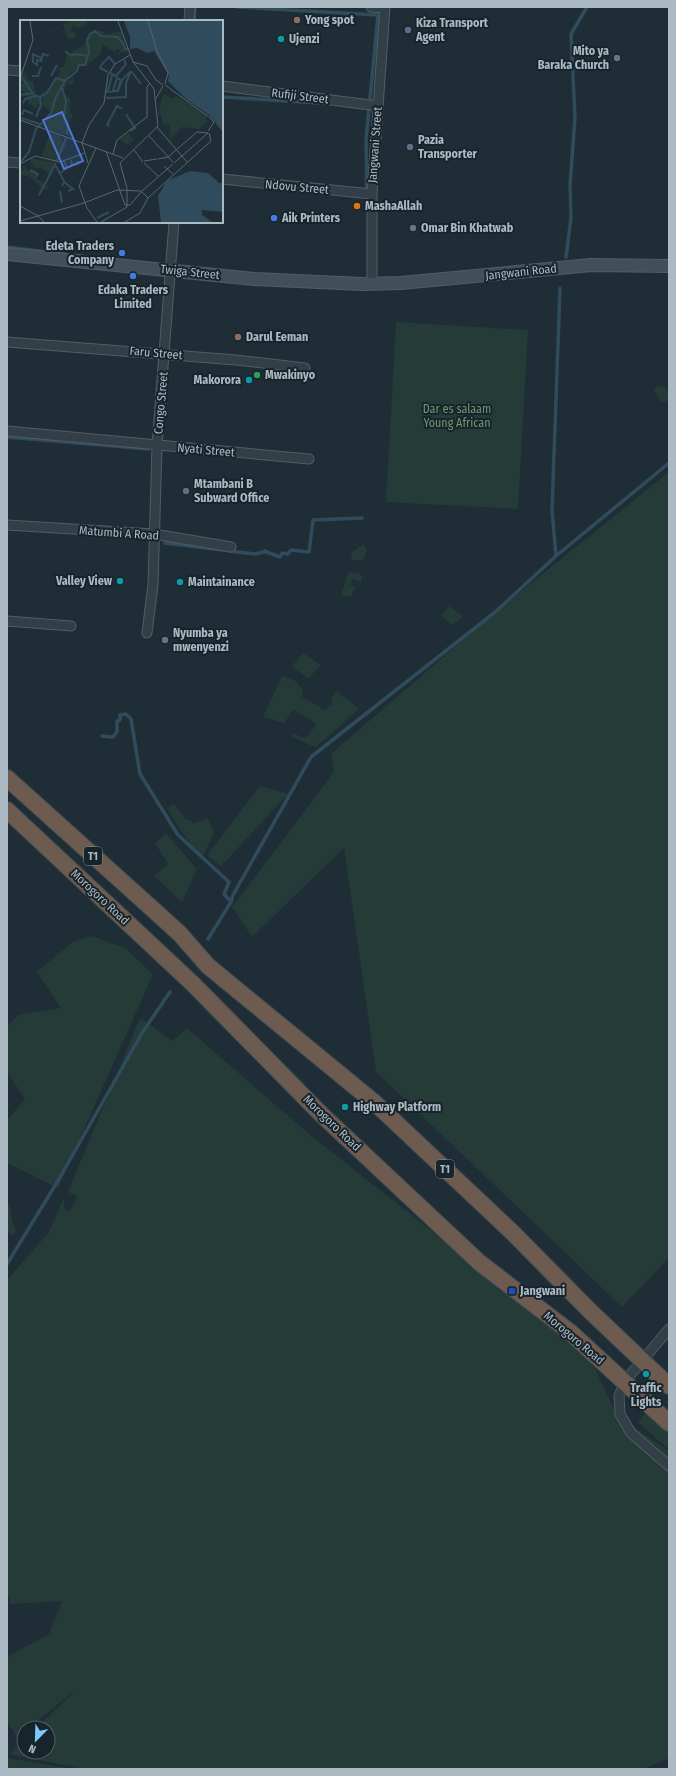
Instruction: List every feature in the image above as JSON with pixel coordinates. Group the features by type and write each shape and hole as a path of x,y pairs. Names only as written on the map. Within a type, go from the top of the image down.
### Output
{"highway":[{"name":"T1","path":"7,778 180,934 208,966 375,1102 513,1233 669,1386"},
{"name":"Morogoro Road","path":"7,810 164,956 321,1114 480,1263 570,1332 669,1423"}],"street":[{"path":"190,7 190,20"},
{"path":"371,7 385,7"},
{"name":"Jangwani Street","path":"372,283 372,194 385,7"},
{"path":"7,70 20,71"},
{"name":"Rufiji Street","path":"223,86 378,106"},
{"path":"7,162 20,163"},
{"name":"Ndovu Street","path":"223,179 372,194"},
{"name":"Congo Street","path":"147,633 153,585 157,446 174,223"},
{"name":"Twiga Street","path":"7,254 254,279 362,284 372,283"},
{"name":"Jangwani Road","path":"372,283 409,282 591,264 669,266"},
{"name":"Faru Street","path":"7,342 126,350 305,368"},
{"name":"Nyati Street","path":"7,431 309,459"},
{"name":"Matumbi A Road","path":"7,525 154,534 231,547"},
{"path":"7,621 71,626"},
{"path":"669,1329 625,1382 619,1396 620,1414 632,1433 669,1466"}],"green space":[{"name":"Dar es salaam Young African","path":"396,322 528,330 518,509 386,502"},
{"path":"659,386 668,389 667,392 669,398 665,402 660,401 654,390 655,387"},
{"path":"669,472 669,1258 622,1307 376,1072 344,848 252,937 232,907 334,772 331,754 494,613"},
{"path":"364,544 367,550 363,560 351,560 352,552"},
{"path":"348,572 360,574 362,578 361,582 353,579 350,585 355,587 351,597 341,595"},
{"path":"450,606 463,617 452,625 441,615"},
{"path":"303,653 321,665 308,679 292,666"},
{"path":"282,676 294,680 303,690 302,697 325,710 332,705 331,699 337,691 359,709 317,746 312,746 291,736 294,733 306,738 317,724 293,710 284,723 263,717"},
{"path":"260,786 288,794 221,866 207,855"},
{"path":"174,804 186,820 190,820 193,824 208,818 214,832 203,856 189,843 167,808"},
{"path":"166,833 197,869 182,902 154,876 168,864 155,843"},
{"path":"92,936 125,948 153,974 58,1188 7,1163 7,1120 25,1099 7,1072 7,1027 18,1015 61,1008 37,972 74,941"},
{"path":"140,1018 173,1041 187,1028 309,1134 484,1272 584,1345 617,1416 669,1451 669,1758 643,1769 83,1769 39,1760 56,1760 56,1720 44,1720 77,1689 38,1720 16,1720 16,1736 7,1722 7,1657 49,1634 62,1601 11,1604 7,1591 7,1280 49,1232 64,1197 64,1205 67,1212 75,1203 77,1196 68,1192"},
{"path":"7,1205 10,1205 12,1221 16,1230 13,1236 7,1232"},
{"path":"649,1409 669,1433 669,1450 638,1422"},
{"path":"16,1747 16,1755 9,1754"},
{"path":"7,1758 73,1769 7,1769"}],"waterway":[{"path":"194,20 195,7"},
{"path":"237,7 378,15 366,140 367,200"},
{"path":"566,257 571,218 570,185 575,117 571,34 587,7"},
{"path":"223,97 319,103"},
{"path":"7,247 64,254"},
{"path":"556,556 552,510 560,288"},
{"path":"7,437 148,449"},
{"path":"208,939 231,902 233,895 311,757 494,613 556,556 669,463"},
{"path":"229,551 255,554 264,551 280,557 282,553 288,554 291,550 309,552 313,520 362,518"},
{"path":"165,543 223,550"},
{"path":"102,736 113,737 117,732 117,721 120,720 120,715 126,714 131,719 140,774 178,835 229,882 224,894 231,902"},
{"path":"7,1264 59,1179 142,1033 170,992"}],"place":[{"name":"Yong spot","path":"297,20"},
{"name":"Kiza Transport Agent","path":"408,30"},
{"name":"Ujenzi","path":"281,39"},
{"name":"Mito ya Baraka Church","path":"617,58"},
{"name":"Pazia Transporter","path":"410,147"},
{"name":"MashaAllah","path":"357,206"},
{"name":"Aik Printers","path":"274,218"},
{"name":"Omar Bin Khatwab","path":"413,228"},
{"name":"Edeta Traders Company","path":"122,253"},
{"name":"Edaka Traders Limited","path":"133,276"},
{"name":"Darul Eeman","path":"238,337"},
{"name":"Mwakinyo","path":"257,375"},
{"name":"Makorora","path":"249,380"},
{"name":"Mtambani B Subward Office","path":"186,491"},
{"name":"Valley View","path":"120,581"},
{"name":"Maintainance","path":"180,582"},
{"name":"Nyumba ya mwenyenzi","path":"165,640"},
{"name":"Highway Platform","path":"345,1107"},
{"name":"Jangwani","path":"512,1291"},
{"name":"Traffic Lights","path":"646,1374"}]}
